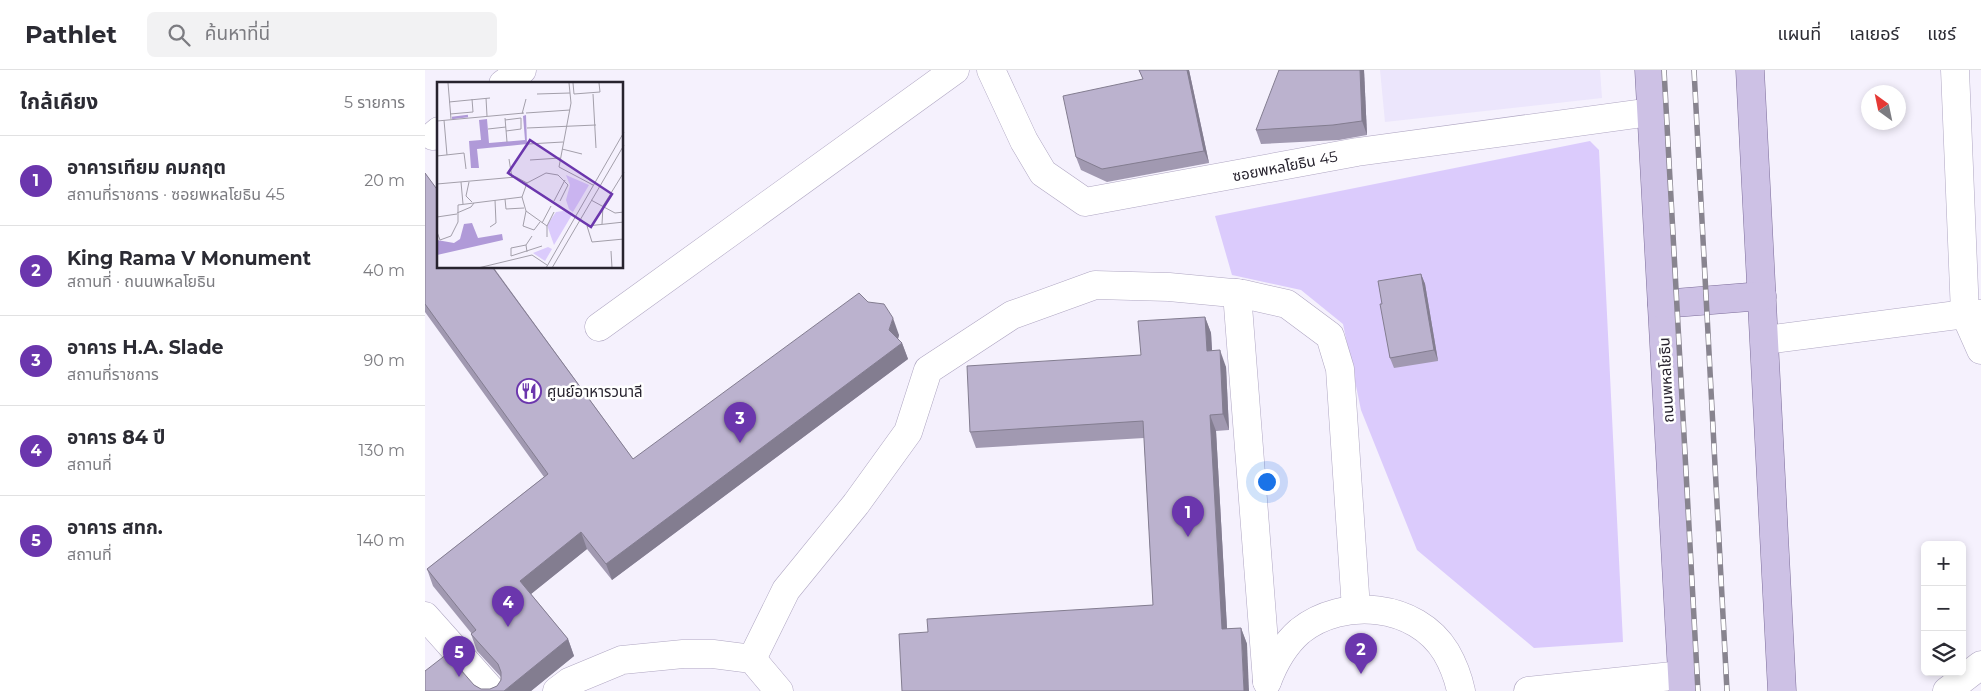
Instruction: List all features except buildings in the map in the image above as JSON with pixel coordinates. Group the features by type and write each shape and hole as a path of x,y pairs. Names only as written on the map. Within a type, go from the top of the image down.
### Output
{"main road":[{"name":"ถนนพหลโยธิน","path":"1649,70 1683,683"},
{"path":"1750,70 1765,340 1781,691"},
{"path":"1662,304 1762,296"}],"street":[{"path":"506,82 522,70"},
{"path":"599,326 955,70"},
{"name":"ซอยพหลโยธิน 45","path":"991,70 1024,141 1043,173 1085,202 1357,152 1651,112"},
{"path":"1955,70 1973,314 1981,350"},
{"path":"752,659 786,590 856,504 908,432 928,370 1012,314 1095,286 1169,287 1237,293 1287,304 1330,336 1341,369 1356,609"},
{"path":"1237,293 1266,686"},
{"path":"1765,340 1973,314"},
{"path":"1266,686 1280,654 1300,631 1327,616 1356,609 1389,612 1405,618 1427,631 1445,650 1457,673 1461,691"},
{"path":"425,616 492,691"},
{"path":"557,691 569,682 622,660 683,654 713,654 752,659 779,691"},
{"path":"1947,691 1981,664"},
{"path":"1528,691 1683,683"}],"shaded area":[{"path":"1380,70 1600,70 1602,98 1385,122"},
{"path":"1590,141 1599,150 1623,642 1534,648 1417,550 1361,410 1343,324 1301,290 1232,275 1215,216"}],"railway":[{"path":"1664,70 1698,691"},
{"path":"1694,70 1727,691"}],"place":[{"name":"ศูนย์อาหารวนาลี","path":"529,391"},
{"name":"อาคาร H.A. Slade","path":"740,443"},
{"name":"อาคารเทียม คมกฤต","path":"1188,537"},
{"name":"อาคาร 84 ปี","path":"508,627"},
{"name":"King Rama V Monument","path":"1361,674"},
{"name":"อาคาร สทก.","path":"459,677"}]}
